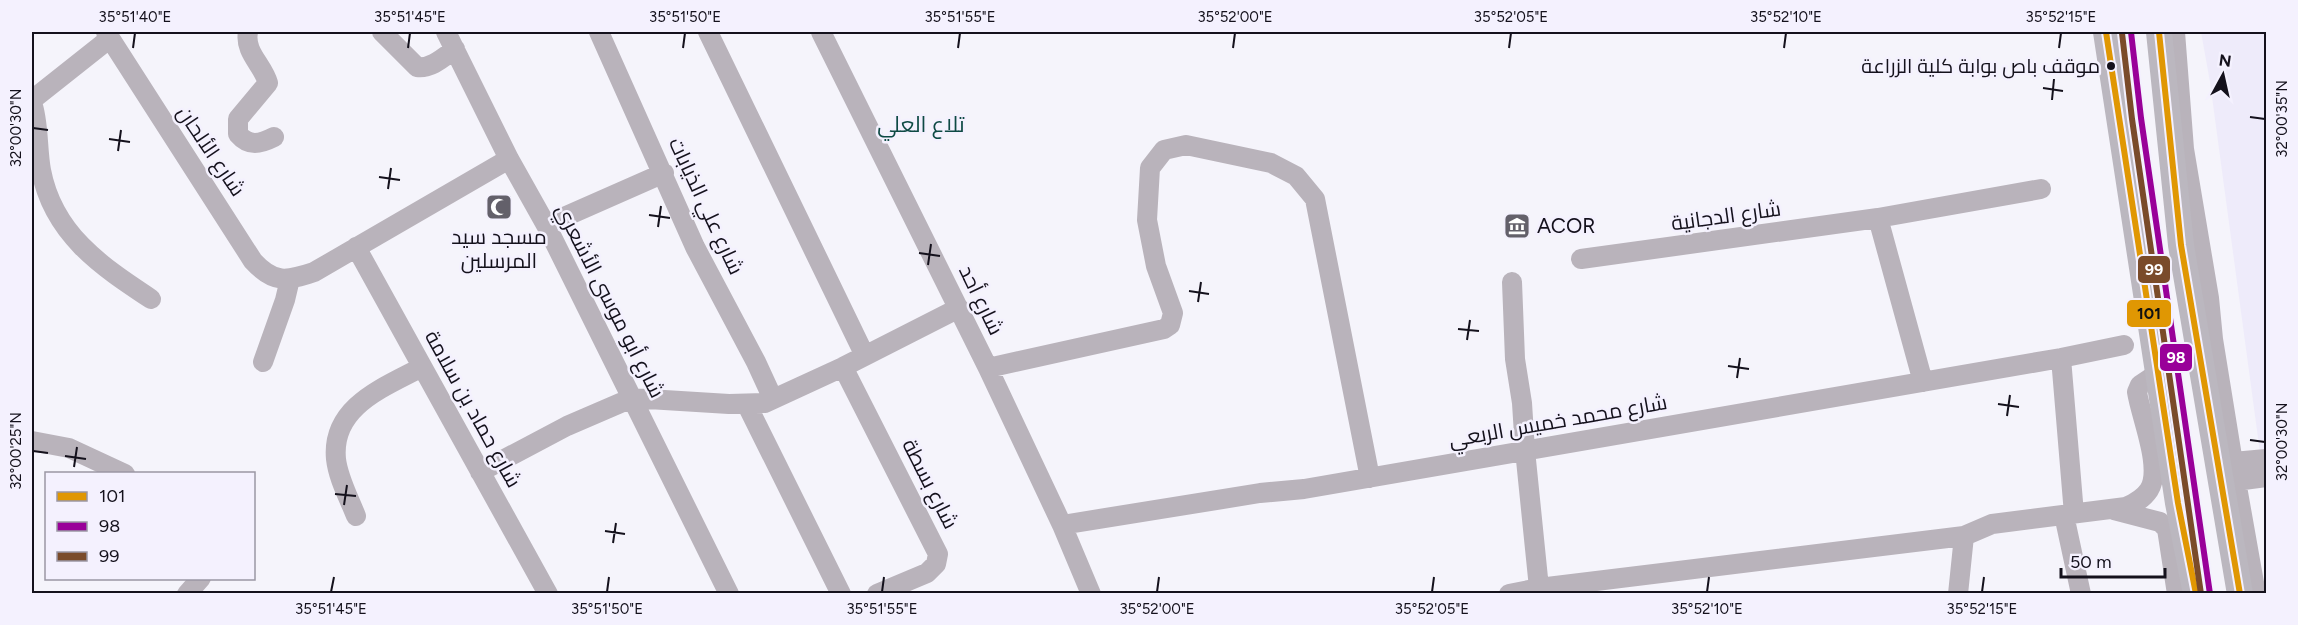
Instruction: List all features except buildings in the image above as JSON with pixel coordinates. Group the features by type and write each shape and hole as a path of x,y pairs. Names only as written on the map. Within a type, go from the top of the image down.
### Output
{"main road":[{"path":"2106,32 2178,503 2196,594"},
{"path":"2159,32 2181,245 2229,474"},
{"path":"2221,383 2240,594"}],"street":[{"path":"248,32 249,48 266,75 268,83 238,119 238,134 250,143 259,144 274,138"},
{"path":"382,32 417,67 424,68 434,63 451,40"},
{"name":"شارع علي الذيابات","path":"599,32 664,173 695,247 773,399"},
{"path":"708,32 865,356"},
{"name":"شارع أحد","path":"821,32 988,368 1062,525 1091,594"},
{"path":"2175,32 2184,149 2221,383"},
{"path":"108,35 32,108 38,149 45,188 56,213 69,232 106,270 151,299"},
{"name":"شارع الألحان","path":"108,35 253,261 271,277 290,279"},
{"name":"شارع أبو موسى الأشعري","path":"451,40 509,159 546,225 729,594"},
{"path":"988,368 1164,329 1170,325 1173,313 1156,266 1147,220 1150,168 1164,150 1186,145 1271,163 1296,176 1315,198 1370,478"},
{"path":"263,362 290,279 314,272 509,159"},
{"path":"546,225 664,173"},
{"name":"شارع الدجانية","path":"1581,259 1878,218 2041,189"},
{"path":"1878,218 1923,382"},
{"name":"شارع حماد بن سلامة","path":"356,247 548,594"},
{"path":"1512,282 1515,359 1522,403 1539,588"},
{"path":"480,472 567,426 632,398 747,405 773,399 843,367 959,308"},
{"name":"شارع محمد خميس الربعي","path":"1062,525 1370,478 2061,358 2124,345"},
{"path":"2061,358 2069,515 2081,594"},
{"path":"356,516 336,459 336,446 343,422 353,408 364,399 422,367"},
{"name":"شارع بسطة","path":"843,367 938,554 936,564 927,573 877,594"},
{"path":"1509,594 1539,588 1569,589 1965,536 1992,524 2126,507 2140,500 2150,489 2154,474 2138,392 2140,385 2158,373"},
{"path":"747,405 841,594"},
{"path":"32,458 32,440 69,448 121,472"},
{"path":"2229,474 2266,459"},
{"path":"2229,474 2266,477"},
{"path":"2229,474 2256,594"},
{"path":"2114,510 2160,522 2167,529 2177,594"},
{"path":"1958,594 1965,536"},
{"path":"187,594 200,580"}],"shaded area":[{"path":"2201,32 2266,32 2266,497 2210,82"}],"transit line":[{"name":"101","path":"2106,32 2178,503 2196,594"},
{"name":"98","path":"2131,32 2141,118 2210,594"},
{"name":"101","path":"2159,32 2181,245 2240,594"},
{"name":"99","path":"2122,33 2132,119 2201,594"}],"place":[{"name":"موقف باص بوابة كلية الزراعة","path":"2111,66"},
{"name":"مسجد سيد المرسلين","path":"499,207"},
{"name":"ACOR","path":"1517,226"}],"district":[{"name":"تلاع العلي","path":"921,124"}]}
